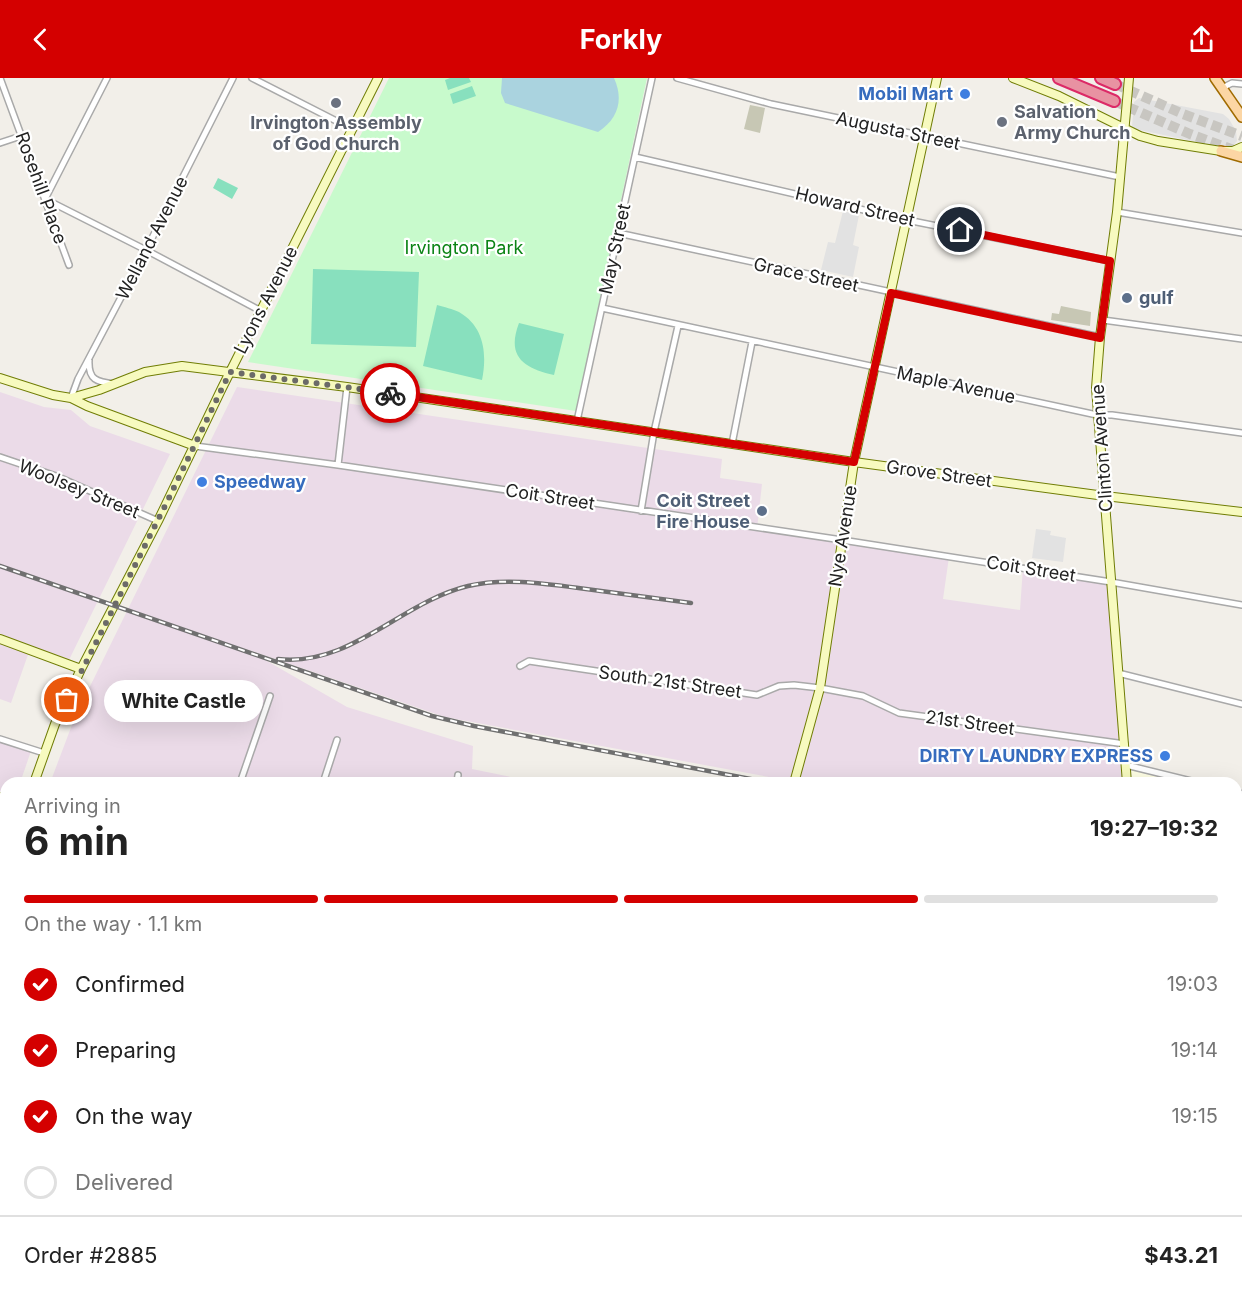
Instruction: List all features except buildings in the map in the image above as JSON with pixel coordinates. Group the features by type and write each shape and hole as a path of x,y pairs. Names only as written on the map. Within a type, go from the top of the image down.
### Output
{"highway":[{"path":"1059,78 1114,102"},
{"path":"1101,78 1115,84"}],"main road":[{"name":"Lyons Avenue","path":"36,777 44,753 81,669 158,521 378,78"},
{"name":"Nye Avenue","path":"796,777 820,688 854,462 938,78"},
{"path":"1013,78 1059,96 1124,129 1151,139 1221,151 1242,158"},
{"name":"Clinton Avenue","path":"1127,777 1096,388 1100,338 1117,212 1129,78"},
{"path":"1215,78 1242,117"},
{"path":"1222,88 1242,106"},
{"path":"1221,151 1233,151 1242,147"},
{"name":"Grove Street","path":"71,398 145,372 173,366 347,387 854,462 1242,512"},
{"name":"Coit Street","path":"0,378 53,395 71,398 195,446"},
{"path":"0,639 81,669"}],"street":[{"name":"Rosehill Place","path":"0,78 69,265"},
{"path":"108,78 45,199 261,311"},
{"name":"Welland Avenue","path":"71,398 89,358 233,78"},
{"path":"252,78 352,129"},
{"name":"May Street","path":"577,421 652,78"},
{"name":"Augusta Street","path":"677,78 771,104 1120,177"},
{"path":"1222,88 1232,83 1242,84"},
{"path":"0,144 21,136"},
{"name":"Howard Street","path":"635,157 907,220 1110,261"},
{"path":"1117,212 1242,232"},
{"name":"Grace Street","path":"618,233 1100,338"},
{"name":"Maple Avenue","path":"602,308 1097,415 1112,415 1242,433"},
{"path":"1103,320 1242,339"},
{"path":"641,511 654,432 678,326"},
{"path":"732,444 752,342"},
{"path":"89,358 89,369 96,381 116,384"},
{"path":"338,465 347,387"},
{"name":"Coit Street","path":"195,446 842,540 1242,605"},
{"name":"Woolsey Street","path":"0,457 56,476 158,521"},
{"name":"South 21st Street","path":"520,666 529,661 757,695 779,686 820,688"},
{"path":"1118,673 1242,704"},
{"name":"21st Street","path":"820,688 863,696 899,713 1125,744"},
{"path":"242,777 270,696"},
{"path":"0,739 44,753"},
{"path":"325,777 337,740"},
{"path":"1126,765 1175,777"}],"shaded area":[{"path":"1139,98 1223,114 1236,131 1237,141 1231,148 1225,148 1135,129 1132,126 1134,102"},
{"path":"750,105 765,108 760,133 744,129"},
{"path":"843,211 859,215 853,245 859,247 853,277 821,270 828,242 835,243"},
{"path":"1061,306 1091,312 1090,326 1051,320 1052,313 1059,314"},
{"path":"237,387 722,459 720,478 762,484 757,529 949,557 943,599 1020,610 1023,567 1113,583 1129,777 771,777 445,717 246,649 347,707 473,746 472,769 511,777 52,777 75,717"},
{"path":"0,392 44,407 71,410 90,426 170,454 67,664 30,649 11,703 0,699"},
{"path":"1036,529 1051,531 1050,535 1066,538 1063,562 1032,558"},
{"path":"0,741 31,751 22,777 0,777"},
{"path":"1131,770 1160,777 1132,777"}],"green space":[{"name":"Irvington Park","path":"389,78 647,78 576,411 248,362"},
{"path":"469,78 471,82 448,90 445,80"},
{"path":"472,86 476,96 453,104 450,94"},
{"path":"218,178 238,188 232,199 213,188"},
{"path":"313,269 419,272 416,347 311,344"},
{"path":"437,305 459,312 474,325 484,351 482,380 423,366"},
{"path":"519,323 564,334 554,375 534,369 520,359 516,353 515,344"}],"water":[{"path":"502,78 614,78 619,101 610,121 598,132 505,103 501,93"}],"tunnel":[{"path":"1115,84 1183,114 1242,136"},
{"path":"1114,101 1190,134 1239,152"}],"railway":[{"path":"0,566 432,716 740,777"},
{"path":"278,659 304,659 329,653 353,644 420,605 444,594 482,583 542,583 691,603"}],"way so far":[{"path":"67,700 230,372 390,393"}],"place":[{"name":"Mobil Mart","path":"965,94"},
{"name":"Irvington Assembly of God Church","path":"336,103"},
{"name":"Salvation Army Church","path":"1002,122"},
{"name":"gulf","path":"1127,298"},
{"name":"Speedway","path":"202,482"},
{"name":"Coit Street Fire House","path":"762,511"},
{"name":"White Castle","path":"67,700"},
{"name":"DIRTY LAUNDRY EXPRESS","path":"1165,756"}],"route":[{"path":"390,393 854,462 891,293 1100,338 1110,261 960,230"}]}
